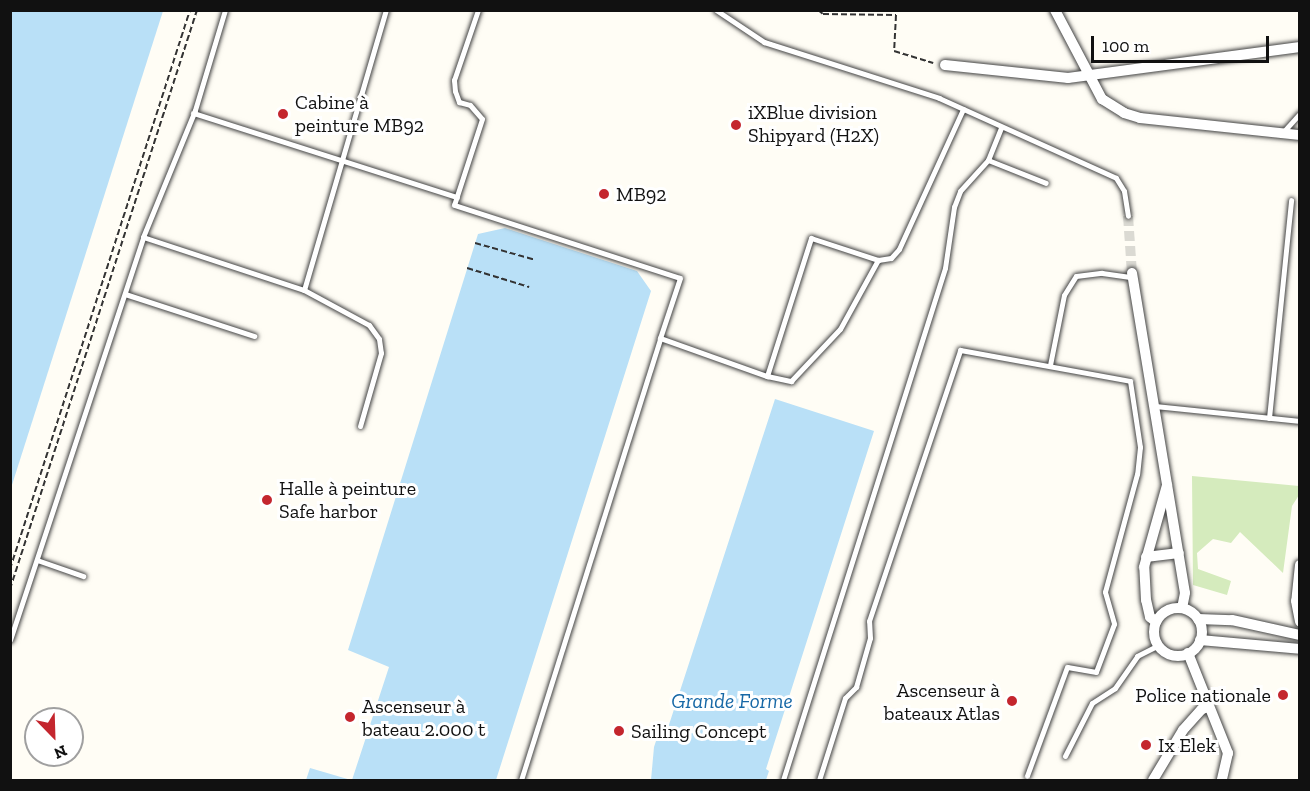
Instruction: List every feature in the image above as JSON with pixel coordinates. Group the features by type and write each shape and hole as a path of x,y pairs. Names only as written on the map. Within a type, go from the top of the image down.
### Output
{"street":[{"path":"1055,10 1087,76 1102,99 1140,118 1284,131 1299,135"},
{"path":"945,65 1050,77 1087,76 1299,47"},
{"path":"1132,275 1179,553 1185,593 1182,608"},
{"path":"1168,482 1146,557 1146,600 1150,617 1156,622 1158,645 1171,654 1188,653 1200,640 1198,619"},
{"path":"1146,557 1179,553"},
{"path":"1299,565 1299,622"},
{"path":"1156,622 1167,611 1182,608 1198,619 1232,620 1299,635"},
{"path":"1200,640 1299,649"},
{"path":"1188,653 1228,753 1222,780"},
{"path":"1153,780 1183,730 1202,709 1208,707"}],"lane":[{"path":"10,640 143,237 193,113 225,10"},
{"path":"304,290 340,160 386,10"},
{"path":"478,10 454,80 454,92 459,102 470,105 482,119 454,205 680,278 520,780"},
{"path":"716,10 764,42 963,109 1116,178 1124,191 1128,216"},
{"path":"767,376 811,238 878,260 891,258 899,249 963,109"},
{"path":"193,113 457,197"},
{"path":"1284,131 1299,113"},
{"path":"783,780 945,268 954,207 960,191 988,160 1002,127"},
{"path":"988,160 1047,183"},
{"path":"1269,418 1291,200"},
{"path":"143,237 304,290 369,325 379,339 381,353 360,426"},
{"path":"660,338 767,376 791,381 840,329 878,260"},
{"path":"1050,365 1064,295 1076,276 1102,273 1132,275"},
{"path":"125,294 254,336"},
{"path":"819,780 845,698 856,687 870,638 869,621 960,350 1130,381 1140,447 1137,474 1105,592 1114,624 1096,672 1068,667 1027,776"},
{"path":"1155,406 1299,421"},
{"path":"37,560 83,576"},
{"path":"1065,756 1092,703 1115,688 1137,656 1158,645"}],"path":[{"path":"10,569 190,10"},
{"path":"10,589 196,10"},
{"path":"818,10 823,14 896,15 894,51 945,65"},
{"path":"475,243 536,260"},
{"path":"467,268 529,287"},
{"path":"17,550 23,550"}],"green space":[{"path":"1192,476 1299,486 1299,495 1292,506 1283,573 1240,532 1231,543 1213,539 1197,553 1198,569 1231,581 1227,595 1193,585"}],"water":[{"path":"10,11 163,11 11,488"},
{"path":"505,228 637,271 651,291 496,780 352,780 389,667 348,650 478,234"},
{"name":"Grande Forme","path":"775,399 874,431 766,769 769,771 766,780 651,780 654,747 658,735 665,737"},
{"path":"310,768 351,780 306,780"}],"tunnel":[{"path":"1128,216 1132,273"}],"place":[{"name":"Cabine à peinture MB92","path":"283,114"},
{"name":"iXBlue division Shipyard (H2X)","path":"736,125"},
{"name":"MB92","path":"604,194"},
{"name":"Halle à peinture Safe harbor","path":"267,500"},
{"name":"Police nationale","path":"1283,695"},
{"name":"Ascenseur à bateaux Atlas","path":"1012,701"},
{"name":"Ascenseur à bateau 2.000 t","path":"350,717"},
{"name":"Sailing Concept","path":"619,731"},
{"name":"Ix Elek","path":"1146,745"}]}
